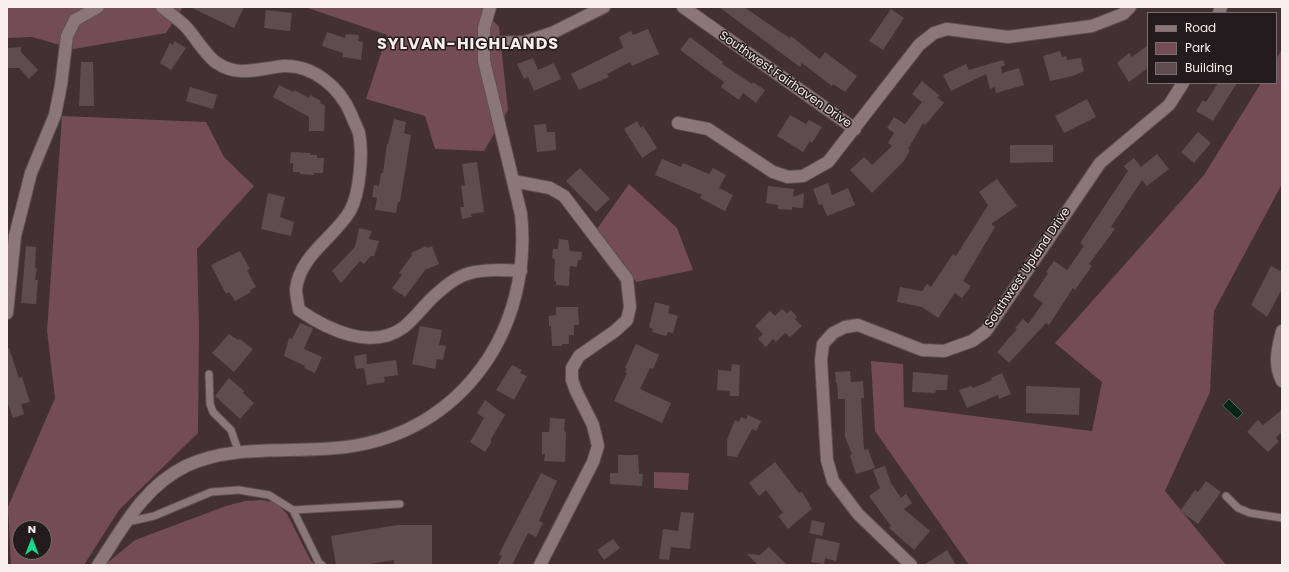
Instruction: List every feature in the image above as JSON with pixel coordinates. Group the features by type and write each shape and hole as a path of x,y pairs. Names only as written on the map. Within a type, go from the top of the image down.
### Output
{"street":[{"path":"7,313 15,236 31,173 55,115 61,85 67,36 75,20 98,7"},
{"path":"162,7 186,27 216,63 233,70 257,72 284,66 306,70 325,79 345,100 359,133 359,179 350,210 335,231 312,254 300,275 296,290 300,310 319,324 362,338 384,337 404,327 447,284 469,273 497,269 521,271"},
{"path":"98,565 149,492 174,473 206,458 239,453 331,449 364,444 394,435 433,416 468,385 493,352 512,310 521,271 522,220 487,77 484,28 490,7"},
{"path":"484,43 525,42 552,33 604,7"},
{"name":"Southwest Fairhaven Drive","path":"683,7 855,129 919,44 934,33 947,29 1008,37 1092,26 1123,14 1130,7"},
{"name":"Southwest Upland Drive","path":"911,565 858,514 833,481 827,460 821,360 823,344 833,333 845,327 858,325 922,350 944,351 972,341 986,331 1100,163 1169,105 1183,84"},
{"path":"678,123 708,129 773,172 788,177 803,176 828,162 855,129"},
{"path":"513,182 550,188 564,196 627,279 630,307 627,320 615,331 578,356 572,368 572,380 593,425 598,446 593,462 540,565"},
{"path":"1282,331 1276,355 1278,373 1282,380"}],"lane":[{"path":"209,374 210,404 213,412 230,430 239,453"},
{"path":"127,522 154,516 211,492 239,490 269,495 293,510 316,558 322,565"},
{"path":"1226,496 1238,508 1250,513 1282,518"},
{"path":"293,510 400,504"}],"green space":[{"path":"7,7 183,7 166,33 74,49 32,37 7,38"},
{"path":"305,7 481,7 499,27 508,110 484,151 435,149 425,116 366,99 387,35"},
{"path":"1282,49 1282,184 1214,311 1210,392 1165,491 1226,565 969,565 875,431 871,361 903,364 904,407 1092,431 1102,382 1055,343 1204,175 1260,84 1277,84 1277,57"},
{"path":"62,116 206,122 224,157 254,186 197,249 199,329 198,433 119,510 84,565 11,565 8,507 55,398 47,331"},
{"path":"629,184 677,228 693,270 636,282 626,266 597,229"},
{"path":"654,472 689,473 688,490 654,488"},
{"path":"262,500 277,503 287,514 311,561 317,565 106,564 135,540 226,506 245,501"}],"shaded area":[{"path":"1229,399 1243,413 1237,419 1223,406"}],"building":[{"path":"190,7 244,7 234,28"},
{"path":"719,7 744,7 790,38 791,36 820,59 825,52 857,76 845,92 833,84 832,86 802,63 800,67"},
{"path":"891,9 904,18 883,50 869,41"},
{"path":"266,10 292,13 290,31 264,28"},
{"path":"648,29 659,54 632,66 630,62 607,74 609,77 579,90 571,74 623,48 619,37 631,31 633,35"},
{"path":"327,32 345,38 346,34 359,35 358,41 363,42 361,60 343,57 343,53 322,46"},
{"path":"690,37 723,62 722,64 752,84 753,82 765,90 756,103 743,93 739,100 721,87 724,82 680,50"},
{"path":"175,41 186,48 171,70 160,63 170,43 173,45"},
{"path":"1147,46 1147,69 1129,82 1117,63 1129,53 1132,57"},
{"path":"21,47 21,52 38,70 29,79 19,68 7,68 7,48"},
{"path":"1060,51 1062,57 1066,56 1067,60 1081,58 1084,71 1073,76 1050,81 1043,56"},
{"path":"533,58 538,70 554,63 561,79 534,91 528,77 524,79 517,64"},
{"path":"1003,60 1005,65 1001,67 1002,73 1019,68 1024,85 996,93 995,87 990,89 986,74 951,91 943,75 966,64 969,70"},
{"path":"81,62 93,62 94,106 79,106"},
{"path":"922,81 940,96 937,97 944,103 925,125 923,123 908,149 910,150 904,161 872,193 850,170 864,157 872,165 892,146 888,143 894,133 887,128 894,117 905,124 922,102 912,94"},
{"path":"1217,84 1236,84 1213,121 1196,111 1203,100 1206,102"},
{"path":"279,85 293,92 294,90 309,98 310,95 325,105 324,131 309,131 309,117 273,97"},
{"path":"190,87 217,95 213,109 186,101"},
{"path":"1087,99 1096,117 1064,133 1055,116"},
{"path":"790,115 806,124 809,120 822,127 812,143 810,141 803,152 777,136"},
{"path":"394,119 406,122 404,133 411,135 400,202 398,202 396,213 375,210 377,198 372,197 374,185 379,186 381,173 383,173 387,144"},
{"path":"637,121 641,128 643,126 657,148 642,158 624,129"},
{"path":"546,124 547,132 555,132 556,150 537,152 534,125"},
{"path":"1198,132 1211,143 1194,163 1181,152"},
{"path":"1010,145 1053,145 1053,162 1010,163"},
{"path":"291,152 310,153 310,155 317,155 317,158 324,158 323,173 314,173 314,175 293,172 293,163 290,163"},
{"path":"1157,154 1169,169 1147,186 1142,180 1111,227 1115,229 1089,264 1092,266 1075,290 1073,288 1049,325 1046,323 1009,363 997,352 1017,329 1015,328 1023,319 1028,324 1043,303 1033,296 1048,273 1046,272 1054,261 1067,270 1084,246 1080,243 1128,171 1124,166 1134,158 1141,167"},
{"path":"662,159 681,167 683,163 709,174 713,168 726,175 719,188 733,195 725,211 700,198 702,195 655,175"},
{"path":"477,162 484,212 471,214 472,217 462,219 460,207 464,207 461,186 465,185 462,164"},
{"path":"580,168 610,199 596,212 566,181"},
{"path":"997,179 1017,206 991,224 995,227 963,281 971,286 962,298 955,293 938,318 922,307 897,302 900,287 922,291 927,284 931,287 953,254 956,256 988,205 979,192"},
{"path":"828,183 832,195 848,188 855,205 827,216 822,204 819,205 813,189"},
{"path":"768,186 794,189 793,197 804,193 803,208 792,207 792,210 778,209 778,205 766,203"},
{"path":"268,193 285,197 280,217 294,222 291,236 261,229"},
{"path":"359,228 372,231 369,239 379,241 374,256 371,256 364,264 360,261 341,283 332,271 355,247"},
{"path":"559,239 568,240 570,251 582,252 581,260 578,260 577,267 570,266 569,286 556,285 556,281 554,281 555,259 552,258 553,249 558,249"},
{"path":"26,246 36,247 35,268 37,268 35,280 38,280 36,304 21,303"},
{"path":"426,246 427,248 432,246 439,264 425,270 405,297 392,288 402,275 399,273 412,255 411,253"},
{"path":"240,251 250,269 247,270 256,287 250,290 251,292 235,301 229,292 226,294 211,265"},
{"path":"1271,266 1282,272 1282,289 1267,317 1251,305"},
{"path":"655,302 670,306 668,313 678,316 673,333 668,332 666,336 652,332 653,329 649,327"},
{"path":"556,307 578,307 579,325 574,325 574,335 569,335 569,344 562,344 562,346 552,346 549,316 556,315"},
{"path":"782,309 787,313 791,310 797,317 795,319 802,326 790,337 785,333 776,342 773,339 766,347 758,339 763,334 755,326 770,311 775,316"},
{"path":"300,323 313,328 304,349 322,357 315,373 304,368 305,366 284,356 289,338 292,339"},
{"path":"420,326 442,330 439,345 446,346 443,360 437,359 435,369 412,364"},
{"path":"229,334 238,340 240,339 253,349 234,372 212,353"},
{"path":"636,344 659,355 653,369 650,368 640,389 671,403 662,423 614,401 627,373 625,372 627,369 625,368"},
{"path":"7,348 9,348 19,378 22,377 30,402 21,404 24,414 13,418 7,401"},
{"path":"366,354 367,364 396,360 398,375 384,377 385,382 367,385 364,368 356,369 354,356"},
{"path":"732,364 740,365 739,396 730,396 730,391 717,390 718,370 731,371"},
{"path":"512,365 522,370 520,373 527,376 514,400 496,390"},
{"path":"850,371 851,382 863,381 864,398 861,398 864,450 868,449 875,468 856,474 850,455 852,454 845,437 845,399 838,399 835,372"},
{"path":"913,372 948,375 947,390 936,390 935,393 912,392"},
{"path":"1002,373 1011,394 999,399 998,395 967,408 959,390 971,386 973,388 992,380 991,378"},
{"path":"229,378 244,391 243,393 254,403 240,419 215,396"},
{"path":"1026,386 1080,388 1079,415 1026,413"},
{"path":"485,400 505,415 485,452 470,442 484,418 477,413"},
{"path":"1282,410 1282,431 1276,438 1279,441 1268,452 1247,432 1258,420 1263,425"},
{"path":"748,415 761,421 756,431 752,429 737,457 727,456 727,440 735,420 739,422 741,417 746,419"},
{"path":"550,418 565,419 565,462 544,461 545,454 542,454 542,432 549,432"},
{"path":"618,455 638,455 639,474 643,474 642,486 610,484 610,473 618,473"},
{"path":"775,462 799,493 802,492 812,509 788,529 778,516 783,513 766,490 759,496 749,483"},
{"path":"885,466 891,483 901,498 906,494 912,503 904,509 930,531 914,550 889,528 891,526 869,496 880,488 873,470"},
{"path":"541,473 557,481 539,521 543,523 536,537 528,533 512,565 497,565 502,556 499,554"},
{"path":"1206,481 1221,492 1198,524 1180,511 1195,490 1198,492"},
{"path":"681,512 694,513 690,549 671,547 669,560 659,559 663,529 678,531"},
{"path":"812,520 825,523 822,536 809,533"},
{"path":"397,525 432,525 432,565 394,565 394,560 364,565 336,565 331,536"},
{"path":"816,538 840,543 836,561 825,558 824,564 811,562"},
{"path":"613,539 620,548 604,560 597,550"},
{"path":"769,547 787,565 758,565 747,554 760,555"},
{"path":"947,550 956,565 924,565"}],"district":[{"name":"SYLVAN-HIGHLANDS","path":"468,45"}]}
